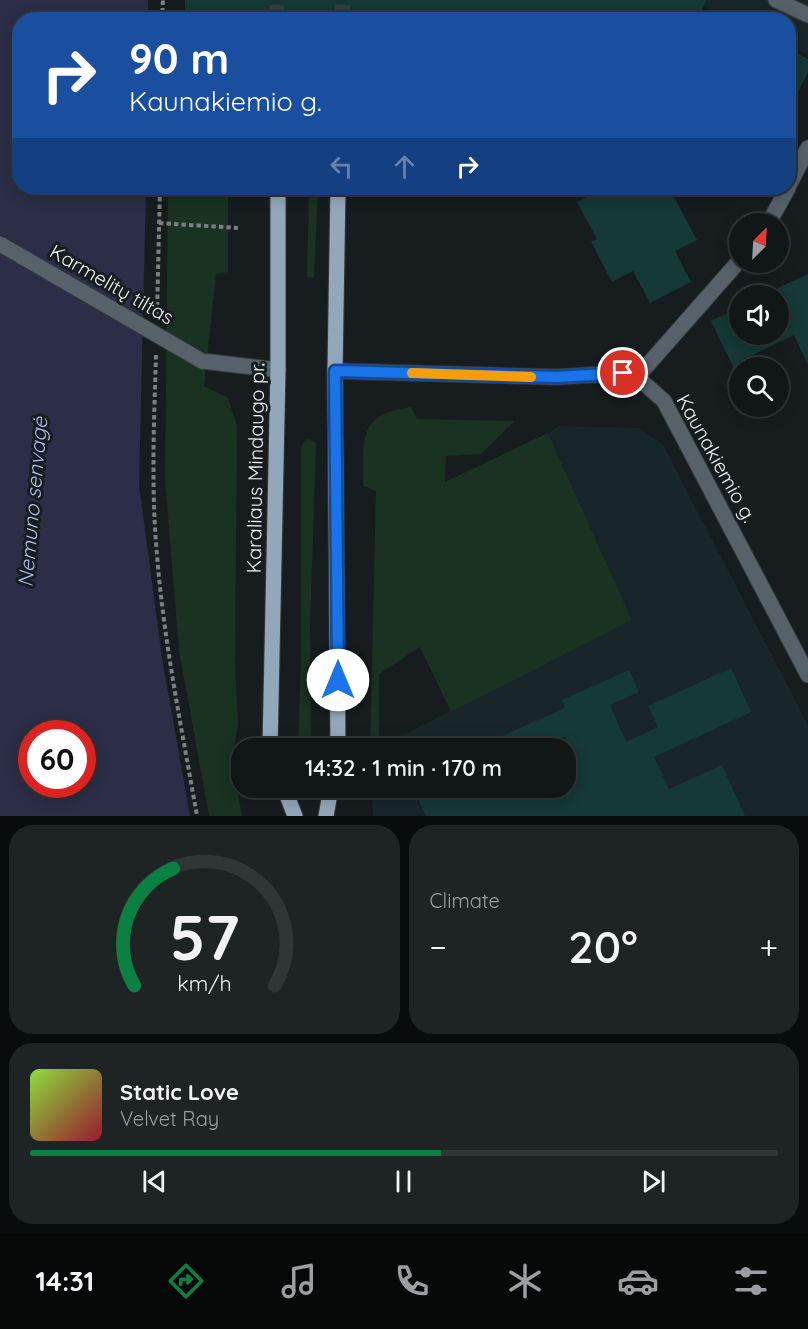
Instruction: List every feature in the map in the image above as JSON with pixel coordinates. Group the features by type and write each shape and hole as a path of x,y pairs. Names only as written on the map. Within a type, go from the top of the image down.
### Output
{"main road":[{"name":"Karaliaus Mindaugo pr.","path":"270,738 278,370 278,195"},
{"path":"338,195 335,371 338,738"},
{"path":"288,798 295,816"},
{"path":"326,816 329,798"}],"street":[{"path":"776,0 808,15"},
{"path":"796,171 808,148"},
{"path":"774,213 783,195"},
{"name":"Karmelitų tiltas","path":"0,244 202,361 278,370"},
{"path":"335,371 557,377 623,373 637,377 729,272"},
{"name":"Kaunakiemio g.","path":"637,377 664,401 808,675"}],"path":[{"path":"157,318 160,195"},
{"path":"159,223 238,228"},
{"path":"156,354 153,462 157,555 169,649 197,816"}],"shaded area":[{"path":"364,0 808,0 808,55 796,49 796,12 717,12 704,6 701,12 363,12"},
{"path":"559,426 639,428 663,445 808,725 808,816 373,816 372,798 576,798 576,738 397,738 632,620 548,433"}],"green space":[{"path":"168,195 228,195 228,272 216,274 204,386 228,398 237,426 235,665 238,723 236,738 231,738 231,798 239,798 242,816 209,816 179,650 165,479"},
{"path":"309,195 318,195 314,278 307,277"},
{"path":"411,407 417,419 515,421 481,454 446,456 445,482 548,433 632,620 451,712 420,647 379,674 379,738 370,738 376,491 363,486 363,456 367,432 372,423 380,416"},
{"path":"306,439 314,441 316,445 310,624 311,738 298,738 301,658 301,447"}],"water":[{"name":"Nemuno senvagė","path":"0,0 148,0 148,12 12,12 12,195 146,195 139,485 162,658 190,816 0,816"}],"building":[{"path":"185,0 706,0 701,12 185,12"},
{"path":"796,53 808,59 808,72 796,96"},
{"path":"590,195 673,195 697,240 675,251 691,282 650,303 633,271 612,282 591,242 597,239 577,202"},
{"path":"808,274 808,365 794,335 789,337 789,285 784,285"},
{"path":"729,312 729,345 773,345 748,357 729,358 711,321"},
{"path":"731,668 751,712 654,757 669,789 722,765 745,816 426,816 418,798 475,798 476,800 480,798 576,798 576,738 566,738 566,736 561,738 498,738 565,708 562,700 629,670 639,692 610,705 626,742 658,727 648,706"}],"tunnel":[{"path":"276,12 277,0"},
{"path":"342,12 343,0"}],"slow traffic":[{"path":"412,373 531,377"}],"route":[{"path":"338,680 335,371 557,377 623,373"}]}
